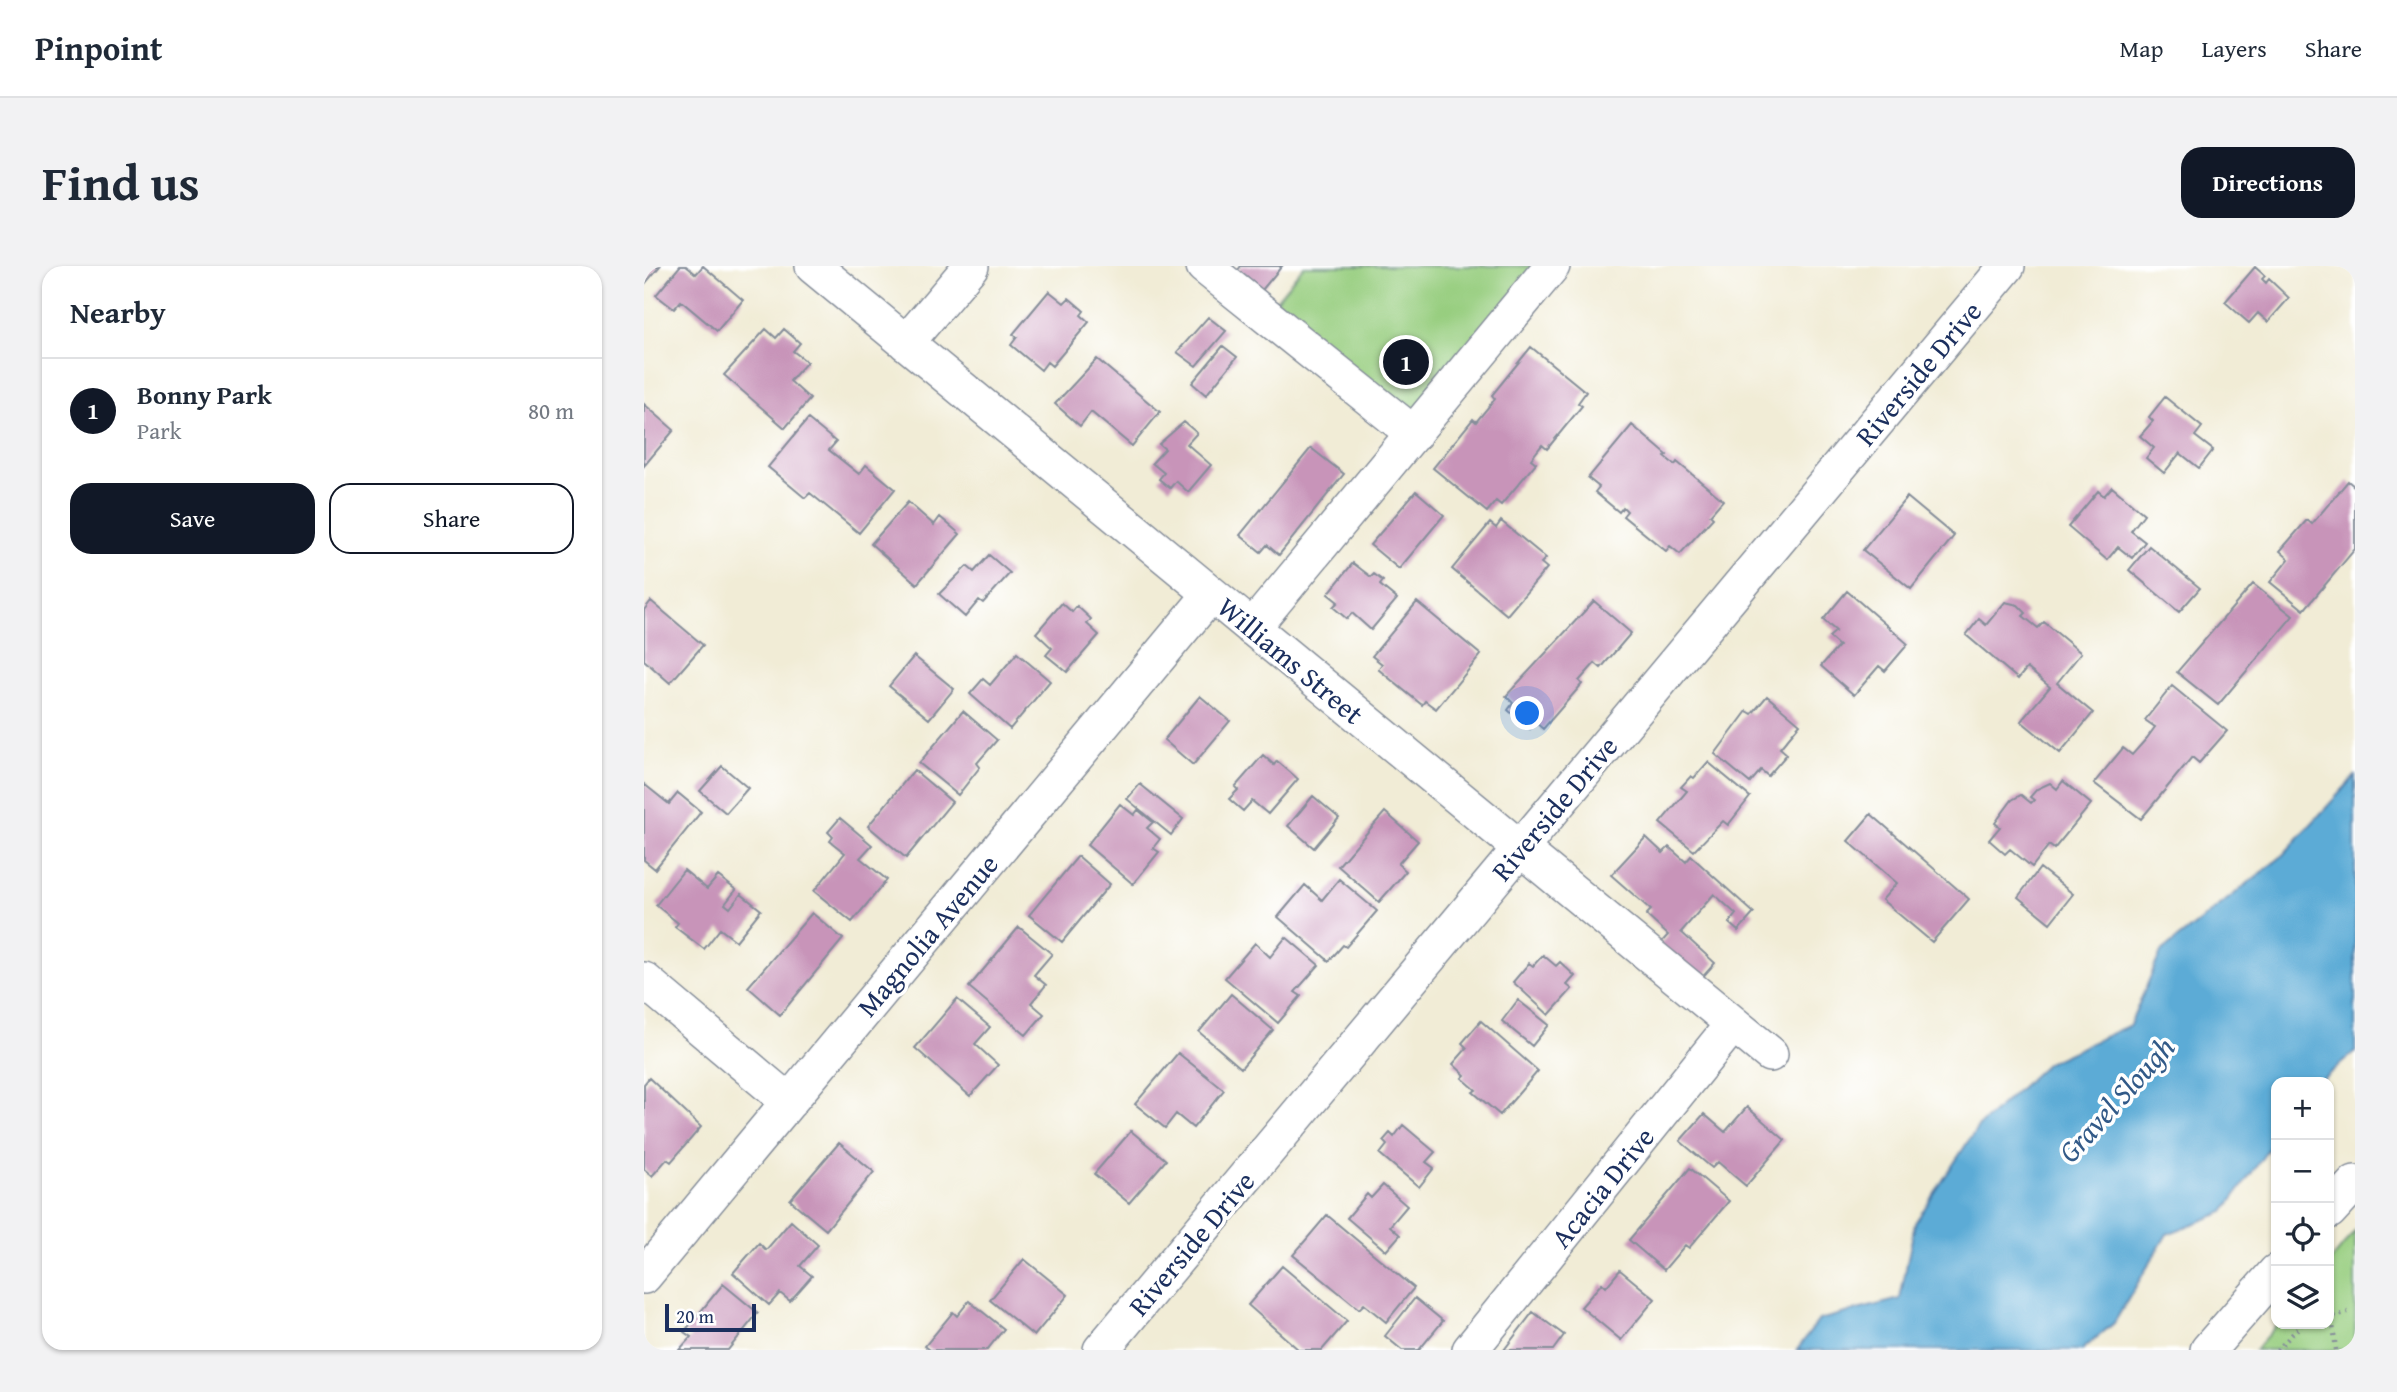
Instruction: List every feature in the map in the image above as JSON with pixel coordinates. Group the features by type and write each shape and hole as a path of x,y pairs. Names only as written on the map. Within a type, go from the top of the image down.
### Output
{"street":[{"name":"Williams Street","path":"813,266 1770,1055"},
{"path":"906,343 971,266"},
{"path":"1204,266 1413,434"},
{"path":"1252,628 1552,266"},
{"name":"Riverside Drive","path":"1101,1350 2007,266"},
{"name":"Magnolia Avenue","path":"644,1276 1211,594"},
{"path":"644,980 789,1102"},
{"name":"Acacia Drive","path":"1470,1350 1733,1024"},
{"path":"2334,1206 2355,1183"},
{"path":"2208,1350 2271,1278"}],"path":[{"path":"2334,1315 2348,1312"},
{"path":"2277,1350 2297,1329"},
{"path":"2332,1329 2336,1350"}],"green space":[{"path":"1304,266 1552,266 1412,421 1271,306"},
{"path":"2355,1231 2355,1350 2255,1350 2273,1329 2334,1329 2334,1257"}],"water":[{"name":"Gravel Slough","path":"2355,776 2355,1052 2325,1077 2271,1077 2271,1145 2224,1212 2167,1234 2114,1323 2082,1350 1797,1350 1819,1320 1900,1299 1915,1223 1977,1128 2047,1063 2130,1025 2161,952 2281,857"}],"building":[{"path":"644,266 660,266 644,285"},
{"path":"680,266 686,266 696,274 703,266 743,300 717,331 681,301 674,309 656,295"},
{"path":"1241,266 1282,266 1262,290 1238,270"},
{"path":"2255,267 2265,276 2262,279 2266,283 2269,279 2289,298 2268,322 2258,313 2249,323 2225,302"},
{"path":"1049,291 1064,303 1069,298 1084,311 1081,315 1089,322 1052,366 1047,362 1041,370 1011,345 1017,337 1013,334"},
{"path":"1208,317 1226,331 1196,366 1177,352"},
{"path":"766,329 776,338 784,329 800,343 793,351 807,362 790,381 810,399 785,428 724,375"},
{"path":"1223,346 1237,357 1206,395 1192,383"},
{"path":"1531,347 1586,392 1578,403 1582,406 1547,449 1542,445 1531,459 1536,463 1501,505 1496,501 1487,512 1433,468 1473,419 1476,422 1495,399 1492,395"},
{"path":"1097,359 1160,412 1132,446 1091,412 1080,426 1055,404"},
{"path":"2165,397 2202,427 2195,436 2213,450 2199,468 2180,453 2164,473 2146,458 2154,448 2140,436 2153,421 2149,417"},
{"path":"644,404 674,430 644,466"},
{"path":"808,419 836,442 829,450 859,474 866,465 895,489 859,533 810,493 805,498 768,467"},
{"path":"1184,422 1197,433 1187,444 1211,465 1188,492 1176,481 1170,488 1159,479 1164,473 1152,463 1165,449 1159,444"},
{"path":"1632,425 1667,455 1665,457 1675,465 1677,462 1723,500 1710,515 1713,518 1680,554 1670,546 1666,551 1623,516 1627,511 1623,507 1619,512 1595,492 1599,487 1588,478"},
{"path":"1311,448 1344,474 1279,555 1267,545 1261,552 1240,535"},
{"path":"2348,481 2355,487 2355,549 2304,610 2270,582 2289,559 2280,551 2307,520 2312,524"},
{"path":"2112,487 2144,514 2131,531 2145,542 2132,558 2118,547 2107,560 2068,527 2098,491 2104,496"},
{"path":"1416,491 1444,515 1399,569 1370,545"},
{"path":"1907,497 1954,536 1911,589 1863,550"},
{"path":"908,502 934,525 940,517 960,534 917,584 871,544"},
{"path":"1501,521 1546,558 1541,563 1547,568 1507,615 1452,569 1490,523 1496,528"},
{"path":"2149,546 2200,588 2179,612 2129,570"},
{"path":"989,555 1010,573 983,603 979,600 965,617 939,594 967,566 974,572"},
{"path":"1353,563 1371,577 1374,574 1383,581 1380,585 1397,599 1371,630 1352,613 1347,619 1333,607 1338,602 1328,594"},
{"path":"2253,584 2293,616 2218,705 2177,672"},
{"path":"1847,591 1908,644 1885,671 1879,666 1854,695 1821,666 1839,646 1829,637 1836,631 1823,620"},
{"path":"651,601 703,645 670,683 644,660 644,610"},
{"path":"1594,601 1631,633 1601,668 1595,663 1579,681 1582,684 1543,729 1535,722 1530,729 1508,710 1513,703 1506,696"},
{"path":"1417,602 1481,655 1436,709 1425,701 1422,705 1378,669 1382,664 1372,656"},
{"path":"2005,602 2018,605 2026,613 2023,616 2038,628 2044,622 2081,653 2057,683 2093,713 2060,753 2021,721 2050,687 2027,668 2018,679 1966,635 1979,619 1986,625"},
{"path":"1062,603 1072,612 1077,606 1091,619 1087,624 1099,635 1067,672 1046,655 1052,648 1036,633"},
{"path":"1017,653 1050,681 1010,729 970,694 983,679 990,685"},
{"path":"914,656 954,689 929,719 889,686"},
{"path":"2172,686 2227,731 2199,763 2192,757 2141,819 2094,783 2123,748 2132,755 2147,738 2155,727 2145,720"},
{"path":"1200,696 1230,721 1193,765 1164,740"},
{"path":"1767,696 1800,724 1780,748 1787,754 1768,776 1761,770 1750,783 1715,754 1747,711 1752,714"},
{"path":"963,711 997,740 977,763 980,767 958,795 919,763"},
{"path":"1263,755 1274,765 1277,761 1298,779 1268,814 1252,801 1243,811 1229,799 1238,790 1235,787"},
{"path":"1708,762 1750,797 1728,825 1723,821 1694,851 1660,823 1687,791 1681,787 1691,776 1694,778"},
{"path":"722,766 748,788 726,813 700,791"},
{"path":"914,770 952,802 906,858 868,826"},
{"path":"2063,781 2091,804 2054,849 2049,845 2032,867 2010,849 2005,854 1989,840 2000,827 1995,823 2012,800 2021,795 2031,803 2034,800 2030,797 2037,789 2050,783 2057,789"},
{"path":"644,784 669,804 678,793 701,812 655,869 644,860"},
{"path":"1140,784 1183,819 1171,835 1127,799"},
{"path":"1313,796 1339,818 1314,848 1288,826"},
{"path":"1120,804 1134,815 1138,810 1153,822 1147,828 1160,839 1153,848 1159,852 1133,884 1087,845"},
{"path":"1385,812 1418,841 1398,864 1406,871 1379,902 1338,866"},
{"path":"1871,814 1969,899 1932,942 1882,900 1897,883 1848,841"},
{"path":"840,818 872,845 860,858 887,880 852,922 814,891 845,853 830,841 833,837 828,832"},
{"path":"1646,837 1663,853 1669,847 1686,862 1691,856 1754,913 1738,931 1729,923 1736,914 1714,894 1681,932 1715,963 1699,981 1659,945 1668,935 1646,915 1651,910 1611,875"},
{"path":"1078,856 1110,884 1062,942 1029,915"},
{"path":"2040,868 2073,894 2050,923 2018,897"},
{"path":"684,870 707,889 718,876 736,890 725,904 730,908 741,894 761,910 736,941 720,929 704,949 675,927 678,923 656,905"},
{"path":"1339,879 1377,911 1346,947 1343,945 1329,961 1278,917 1305,885 1322,900"},
{"path":"812,913 843,939 780,1015 748,987"},
{"path":"1019,927 1052,954 1034,975 1046,985 1031,1003 1044,1014 1026,1035 969,987"},
{"path":"1286,937 1319,965 1295,992 1301,996 1278,1023 1225,978 1255,943 1270,957"},
{"path":"1543,955 1556,966 1560,962 1575,976 1567,985 1572,989 1549,1015 1513,982 1529,963 1533,966"},
{"path":"1231,994 1273,1030 1241,1068 1199,1032"},
{"path":"957,999 990,1027 975,1044 998,1065 970,1096 915,1048"},
{"path":"1518,1000 1549,1025 1532,1046 1502,1021"},
{"path":"1481,1021 1538,1071 1500,1115 1473,1092 1476,1090 1462,1078 1465,1075 1453,1064 1467,1048 1462,1043"},
{"path":"1178,1053 1224,1090 1193,1128 1176,1114 1165,1128 1135,1104"},
{"path":"649,1078 701,1127 671,1162 667,1159 652,1176 644,1169 644,1084"},
{"path":"1747,1107 1785,1140 1746,1186 1718,1162 1712,1168 1680,1141 1704,1114 1725,1132"},
{"path":"1403,1125 1435,1152 1426,1162 1434,1168 1419,1187 1380,1154 1387,1145 1383,1141 1390,1133 1394,1137"},
{"path":"1131,1131 1166,1160 1129,1203 1094,1174"},
{"path":"839,1143 874,1172 826,1230 790,1200"},
{"path":"1690,1168 1729,1201 1689,1248 1685,1245 1664,1270 1629,1240"},
{"path":"1383,1185 1407,1206 1390,1226 1400,1235 1386,1251 1347,1218 1367,1194 1371,1198"},
{"path":"1327,1215 1414,1288 1386,1322 1364,1304 1359,1309 1293,1255"},
{"path":"791,1221 818,1245 800,1266 812,1276 790,1301 780,1293 769,1305 733,1273 759,1243 766,1250"},
{"path":"1024,1259 1068,1295 1034,1336 990,1300"},
{"path":"1282,1266 1347,1321 1322,1350 1299,1350 1248,1305"},
{"path":"1620,1270 1655,1299 1621,1340 1581,1307 1602,1283 1606,1287"},
{"path":"723,1284 758,1313 728,1350 679,1350 691,1337 684,1332"},
{"path":"1415,1298 1443,1321 1419,1350 1402,1350 1385,1336"},
{"path":"969,1301 1004,1329 987,1350 930,1350 925,1346 953,1312 957,1316"},
{"path":"1533,1312 1564,1335 1553,1350 1504,1350"}],"place":[{"name":"Bonny Park","path":"1406,362"}]}
